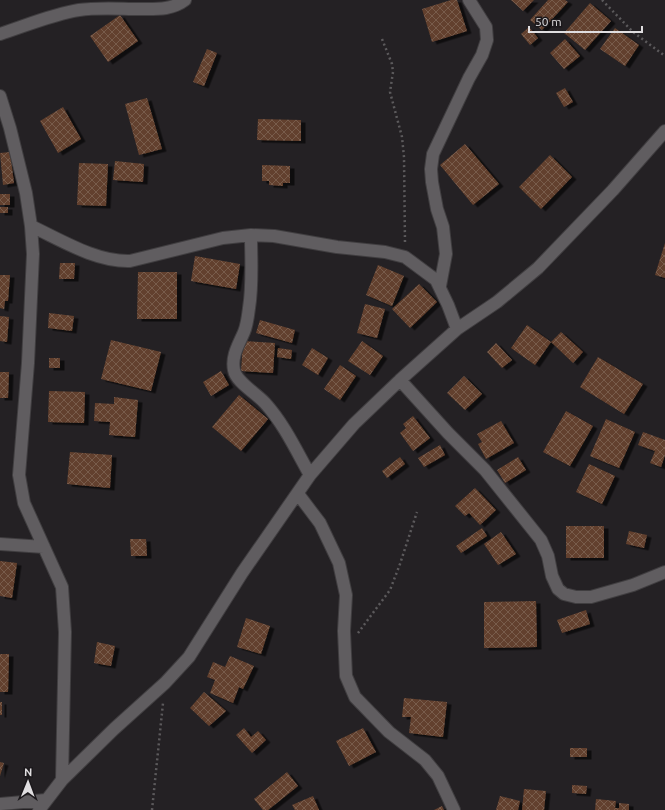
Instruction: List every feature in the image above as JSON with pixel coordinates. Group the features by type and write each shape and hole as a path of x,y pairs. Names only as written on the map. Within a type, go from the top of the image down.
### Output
{"street":[{"path":"0,34 80,10 106,8 165,9 180,4 185,0"},
{"path":"440,286 446,254 443,227 437,209 431,169 434,154 469,78 482,55 487,40 486,27 468,0"},
{"path":"0,96 5,129 26,193 31,226 33,254 28,363 19,475 24,503 62,587 65,632 62,780"},
{"path":"39,810 62,780 114,729 165,683 189,657 242,573 310,475 354,424 457,329 497,302 538,268 613,190 665,131"},
{"path":"31,226 82,250 118,261 130,261 223,238 251,235 274,236 337,247 385,252 405,257 436,280 440,286 457,329"},
{"path":"251,235 250,297 245,330 234,357 234,370 236,378 260,398 282,424 310,475"},
{"path":"400,380 448,433 485,470 541,540 548,556 552,576 558,589 564,594 576,597 591,598 633,586 665,572"},
{"path":"298,494 320,523 339,563 346,595 344,651 346,676 355,697 389,732 425,760 438,776 454,810"},
{"path":"0,544 44,547"},
{"path":"0,804 46,800"}],"path":[{"path":"602,0 633,32 665,56"},
{"path":"382,39 392,64 390,92 402,137 406,212 405,257"},
{"path":"344,651 390,590 417,512"},
{"path":"152,810 165,683"}],"building":[{"path":"451,0 457,0 467,31 432,42 422,9"},
{"path":"511,0 534,0 523,11"},
{"path":"548,0 565,0 568,2 542,30 530,20"},
{"path":"590,3 611,21 585,50 564,33"},
{"path":"120,15 138,41 108,62 90,36"},
{"path":"529,27 538,38 530,45 521,34"},
{"path":"615,28 639,45 625,66 600,49"},
{"path":"565,39 580,56 564,69 550,53"},
{"path":"207,49 217,53 204,86 193,82"},
{"path":"565,88 573,102 564,107 556,93"},
{"path":"147,98 162,149 139,155 125,104"},
{"path":"63,107 81,139 58,153 40,121"},
{"path":"258,119 301,120 301,141 257,140"},
{"path":"465,144 499,184 473,205 440,165"},
{"path":"10,152 14,183 3,185 0,153"},
{"path":"550,155 572,177 541,209 519,187"},
{"path":"115,161 144,164 143,182 113,180"},
{"path":"79,163 108,164 106,206 77,205"},
{"path":"262,165 290,166 290,183 283,183 283,186 269,185 269,181 262,181"},
{"path":"0,194 10,194 10,205 0,205"},
{"path":"0,207 8,207 8,213 0,213"},
{"path":"665,243 665,278 655,275"},
{"path":"195,256 240,264 236,289 191,281"},
{"path":"60,263 75,263 74,279 59,279"},
{"path":"378,265 404,276 392,306 366,295"},
{"path":"138,272 177,272 177,319 137,319"},
{"path":"0,275 10,275 8,301 5,301 4,309 0,308"},
{"path":"419,284 437,302 410,328 392,309"},
{"path":"365,304 385,309 377,338 357,333"},
{"path":"49,313 74,316 72,331 48,328"},
{"path":"0,316 9,317 7,342 0,341"},
{"path":"260,320 295,330 292,343 256,333"},
{"path":"527,325 551,342 535,365 511,348"},
{"path":"561,332 583,352 573,363 551,342"},
{"path":"111,340 161,352 151,391 101,379"},
{"path":"243,341 275,343 273,373 241,371"},
{"path":"362,341 383,356 370,375 348,361"},
{"path":"496,343 512,360 502,368 487,352"},
{"path":"278,348 292,350 291,359 277,357"},
{"path":"312,348 328,358 318,375 302,365"},
{"path":"598,357 643,384 624,414 580,387"},
{"path":"49,358 60,358 60,368 49,368"},
{"path":"340,365 356,376 340,400 324,389"},
{"path":"221,371 229,385 211,396 203,382"},
{"path":"0,372 9,372 8,398 0,398"},
{"path":"464,376 482,394 465,410 447,393"},
{"path":"49,391 85,392 84,423 48,422"},
{"path":"239,395 268,419 241,451 212,427"},
{"path":"114,397 138,400 135,437 109,435 110,422 94,421 95,403 114,404"},
{"path":"566,411 593,426 570,466 543,452"},
{"path":"413,416 430,438 413,451 400,433 406,428 403,424"},
{"path":"606,419 635,432 619,468 590,456"},
{"path":"501,421 514,443 486,459 478,444 482,442 477,434"},
{"path":"643,432 665,440 665,455 661,467 650,463 655,451 638,445"},
{"path":"440,445 445,455 424,467 418,458"},
{"path":"70,452 112,455 110,488 67,484"},
{"path":"400,457 405,464 387,478 382,471"},
{"path":"518,457 526,470 505,483 497,470"},
{"path":"589,464 615,476 602,504 576,492"},
{"path":"475,488 496,510 480,525 469,513 465,516 455,506"},
{"path":"566,526 604,526 604,558 566,558"},
{"path":"482,528 487,536 461,553 456,546"},
{"path":"629,531 647,535 644,548 626,544"},
{"path":"501,532 516,554 498,565 484,544"},
{"path":"130,539 146,539 147,556 131,556"},
{"path":"0,561 17,563 12,598 0,596"},
{"path":"536,601 537,647 484,648 484,602"},
{"path":"586,610 590,624 562,633 557,620"},
{"path":"246,618 270,626 261,654 237,647"},
{"path":"97,642 115,646 111,666 94,663"},
{"path":"0,654 9,654 8,692 0,692"},
{"path":"230,656 254,666 243,689 239,687 233,703 210,693 215,680 207,677 213,662 225,667"},
{"path":"204,692 226,711 209,726 190,708"},
{"path":"404,698 447,702 443,737 409,733 411,717 402,717"},
{"path":"0,702 2,702 2,715 0,715"},
{"path":"244,728 251,737 258,731 266,740 252,753 236,735"},
{"path":"363,728 376,752 349,766 336,741"},
{"path":"570,748 587,748 587,757 570,757"},
{"path":"0,762 4,763 0,776"},
{"path":"287,772 298,786 268,810 263,810 254,799"},
{"path":"572,785 587,786 586,794 572,793"},
{"path":"524,789 546,791 544,810 522,810"},
{"path":"313,796 319,810 295,810 292,805"},
{"path":"500,796 520,801 518,810 496,810"},
{"path":"596,799 616,801 615,808 619,808 619,803 629,804 629,810 595,810"},
{"path":"442,806 444,810 434,810"}]}
